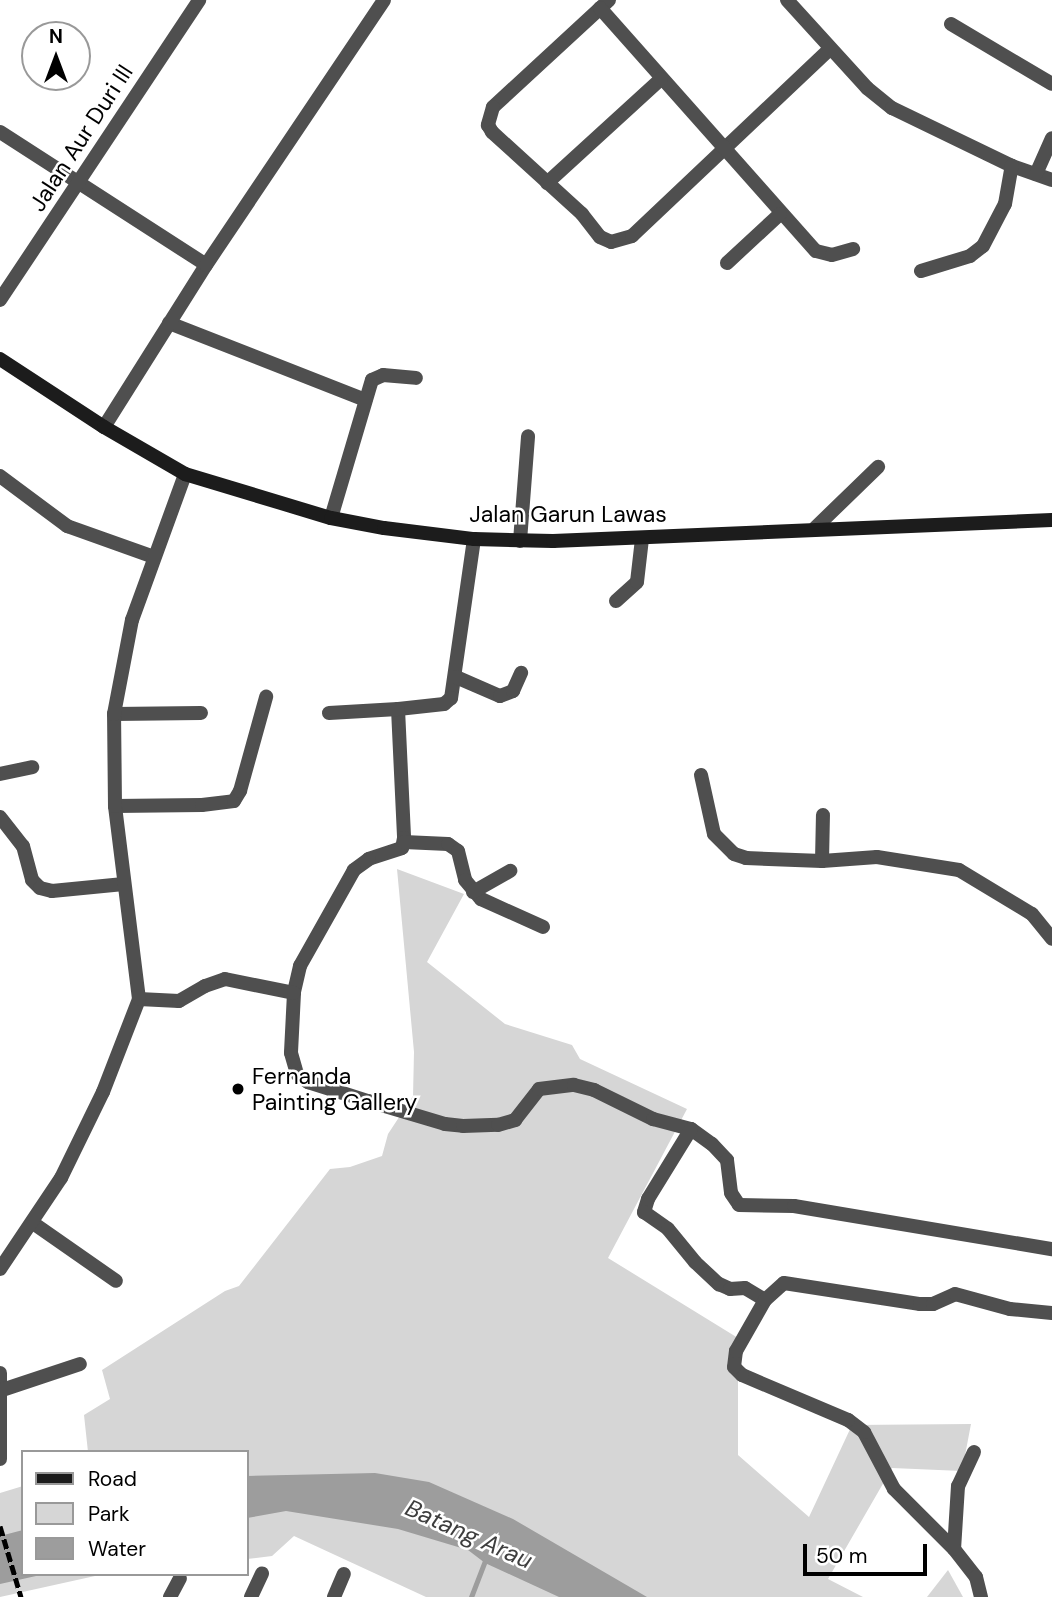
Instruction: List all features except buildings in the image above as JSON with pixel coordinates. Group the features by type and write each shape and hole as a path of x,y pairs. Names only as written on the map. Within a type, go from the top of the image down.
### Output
{"main road":[{"name":"Jalan Garun Lawas","path":"0,359 104,427 185,474 331,518 474,539 520,541 642,539 815,528 1052,520"}],"street":[{"name":"Jalan Aur Duri III","path":"0,300 199,0"},
{"path":"104,427 206,265 384,0"},
{"path":"795,3 830,49 867,88 892,107 1012,166 1052,180"},
{"path":"830,49 725,146 632,236 611,242 600,237 582,214 492,132 489,116 493,107 605,4 661,79 725,146 780,215 819,254 832,255 853,249"},
{"path":"951,24 1052,84"},
{"path":"547,183 661,79"},
{"path":"0,132 78,185 206,265"},
{"path":"1036,174 1052,138"},
{"path":"921,271 970,256 983,246 1005,204 1012,166"},
{"path":"727,263 780,215"},
{"path":"169,323 365,400"},
{"path":"331,518 370,384 379,376 416,378"},
{"path":"520,541 528,436"},
{"path":"815,528 878,467"},
{"path":"0,1269 61,1178 103,1091 139,999 115,806 114,714 127,637 185,474"},
{"path":"0,477 67,526 154,557"},
{"path":"329,713 444,704 451,698 474,539"},
{"path":"615,601 637,582 642,539"},
{"path":"456,677 500,696 513,691 521,673"},
{"path":"115,806 202,805 234,801 240,791 265,696"},
{"path":"398,709 404,842 400,850 369,859 354,870 307,951 294,993 292,1063 297,1074 308,1082 445,1124 463,1126 498,1125 515,1120 539,1089 574,1086 606,1096 653,1119 691,1129 718,1149 727,1160 731,1193 739,1205 808,1208 1052,1250"},
{"path":"114,714 201,713"},
{"path":"0,774 32,767"},
{"path":"701,775 714,834 726,849 746,858 822,861 877,858 959,870 1032,914 1052,939"},
{"path":"822,815 822,861"},
{"path":"0,817 23,846 32,880 40,888 52,891 124,884"},
{"path":"404,842 448,844 453,847 461,858 465,880 473,892 490,905 543,927"},
{"path":"473,892 510,871"},
{"path":"139,999 179,1001 205,986 225,979 294,993"},
{"path":"691,1129 648,1199 644,1212 668,1230 695,1262 719,1284 730,1289 748,1289 765,1300"},
{"path":"33,1223 116,1281"},
{"path":"981,1597 976,1577 954,1549 894,1489 867,1437 858,1427 742,1375 734,1367 736,1351 765,1300 778,1286 788,1283 920,1304 933,1304 955,1294 1010,1309 1052,1313"},
{"path":"2,1390 80,1364"},
{"path":"0,1373 0,1459"},
{"path":"954,1549 958,1486 974,1452"},
{"path":"251,1597 262,1573"},
{"path":"334,1597 344,1574"},
{"path":"170,1597 180,1578"}],"green space":[{"path":"397,869 464,894 427,962 505,1024 572,1045 580,1059 687,1109 608,1258 738,1338 738,1455 809,1517 852,1425 971,1424 962,1471 892,1468 828,1579 863,1597 426,1597 294,1536 272,1556 248,1559 248,1450 88,1450 84,1415 110,1399 102,1370 225,1291 239,1286 330,1169 350,1167 382,1156 388,1134 413,1096 414,1052"},
{"path":"21,1487 21,1576 95,1576 0,1597 0,1493"},
{"path":"948,1570 963,1597 927,1597"}],"water":[{"name":"Batang Arau","path":"375,1473 429,1482 513,1519 647,1597 559,1597 485,1563 468,1550 398,1529 286,1511 248,1518 248,1476"},
{"path":"21,1531 21,1576 36,1576 0,1584 0,1536"}],"waterway":[{"name":"Batang Arau","path":"471,1597 486,1558"}],"railway":[{"path":"0,1526 21,1597"}],"place":[{"name":"Fernanda Painting Gallery","path":"238,1089"}]}
